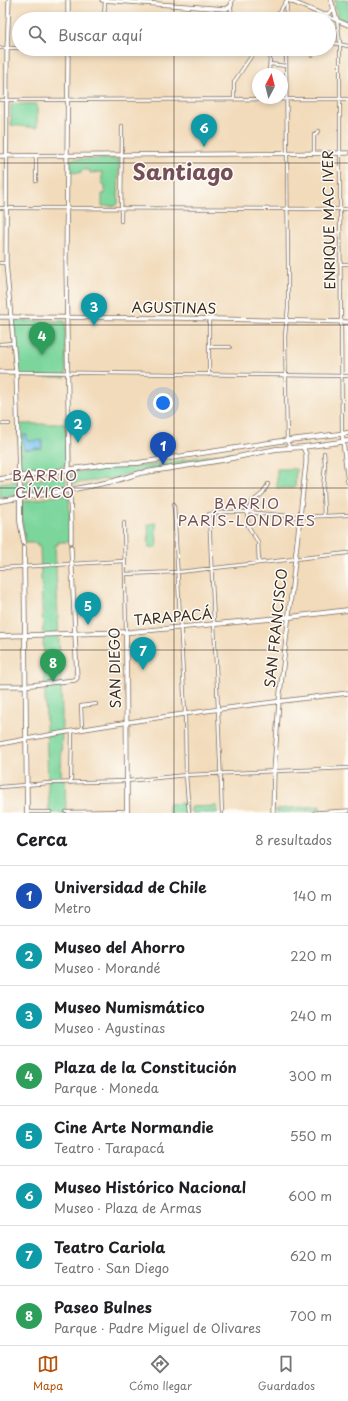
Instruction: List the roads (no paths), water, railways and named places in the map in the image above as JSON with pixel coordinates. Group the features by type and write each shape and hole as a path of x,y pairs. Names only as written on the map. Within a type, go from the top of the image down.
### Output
{"main road":[{"path":"9,0 6,100 6,263 16,372 15,423 20,487 20,521 24,543"},
{"path":"68,0 68,12"},
{"path":"102,0 225,9 231,8 232,0"},
{"path":"287,0 319,12"},
{"name":"ENRIQUE MAC IVER","path":"332,1 335,12"},
{"path":"330,12 334,8"},
{"name":"ENRIQUE MAC IVER","path":"336,16 337,20"},
{"path":"337,20 348,25"},
{"path":"68,56 66,209 71,524 70,542"},
{"path":"0,156 348,153"},
{"name":"AGUSTINAS","path":"0,317 348,322"},
{"path":"0,372 16,372"},
{"path":"0,480 108,464 138,463 348,433"},
{"name":"ENRIQUE MAC IVER","path":"342,434 346,441 348,482"},
{"path":"0,501 70,490 140,474 235,458 267,450 346,441"},
{"name":"SAN FRANCISCO","path":"273,813 274,771 279,702 290,617 306,456 306,452 303,447"},
{"path":"233,449 235,458"},
{"path":"0,686 26,686 75,680 77,678 71,547"},
{"path":"24,548 27,812"},
{"name":"TARAPACÁ","path":"0,636 126,632 290,617 348,610"},
{"name":"SAN DIEGO","path":"126,632 127,812"},
{"path":"0,744 82,729 185,713 348,693"},
{"path":"315,813 348,811"}],"street":[{"path":"104,12 105,0"},
{"path":"279,12 287,0"},
{"path":"286,12 287,0"},
{"path":"231,8 231,12"},
{"name":"ENRIQUE MAC IVER","path":"337,20 340,43 339,153 342,434"},
{"path":"336,43 348,46"},
{"path":"0,48 12,49"},
{"path":"234,99 234,84 252,56"},
{"path":"270,64 286,66 286,56"},
{"path":"269,68 270,59"},
{"path":"288,99 348,98"},
{"path":"0,100 252,99"},
{"path":"286,104 288,291 285,336 285,376 286,441 290,448"},
{"path":"121,221 122,126"},
{"path":"314,153 314,135 319,131"},
{"path":"36,156 36,181"},
{"path":"0,208 348,209"},
{"path":"0,263 6,263"},
{"path":"340,264 348,264"},
{"path":"209,319 209,375"},
{"path":"0,344 13,343"},
{"path":"209,347 230,347"},
{"path":"16,372 348,376"},
{"path":"0,424 9,424"},
{"path":"324,453 324,516"},
{"path":"259,563 258,542 248,526 247,512 250,504 263,493 268,484"},
{"path":"174,504 179,572 186,775 189,813"},
{"path":"222,813 209,514 221,512 247,512 300,517 348,515"},
{"name":"SAN DIEGO","path":"124,523 126,632"},
{"path":"125,574 211,569 348,553"},
{"path":"0,568 124,561"},
{"path":"82,729 81,706 96,704"},
{"path":"71,783 72,731"},
{"path":"0,787 127,781 221,773 348,768"},
{"path":"27,812 50,812"},
{"path":"66,812 127,812"}],"water":[{"path":"23,435 27,435 27,441 42,440 42,448 24,450"}],"place":[{"name":"Museo Histórico Nacional","path":"204,147"},
{"name":"Museo Numismático","path":"94,326"},
{"name":"Plaza de la Constitución","path":"42,355"},
{"name":"Museo del Ahorro","path":"78,443"},
{"name":"Universidad de Chile","path":"163,465"},
{"name":"Cine Arte Normandie","path":"88,625"},
{"name":"Teatro Cariola","path":"143,670"},
{"name":"Paseo Bulnes","path":"53,682"}],"district":[{"name":"Santiago","path":"183,172"},
{"name":"BARRIO CÍVICO","path":"45,484"},
{"name":"BARRIO PARÍS-LONDRES","path":"247,512"}]}
